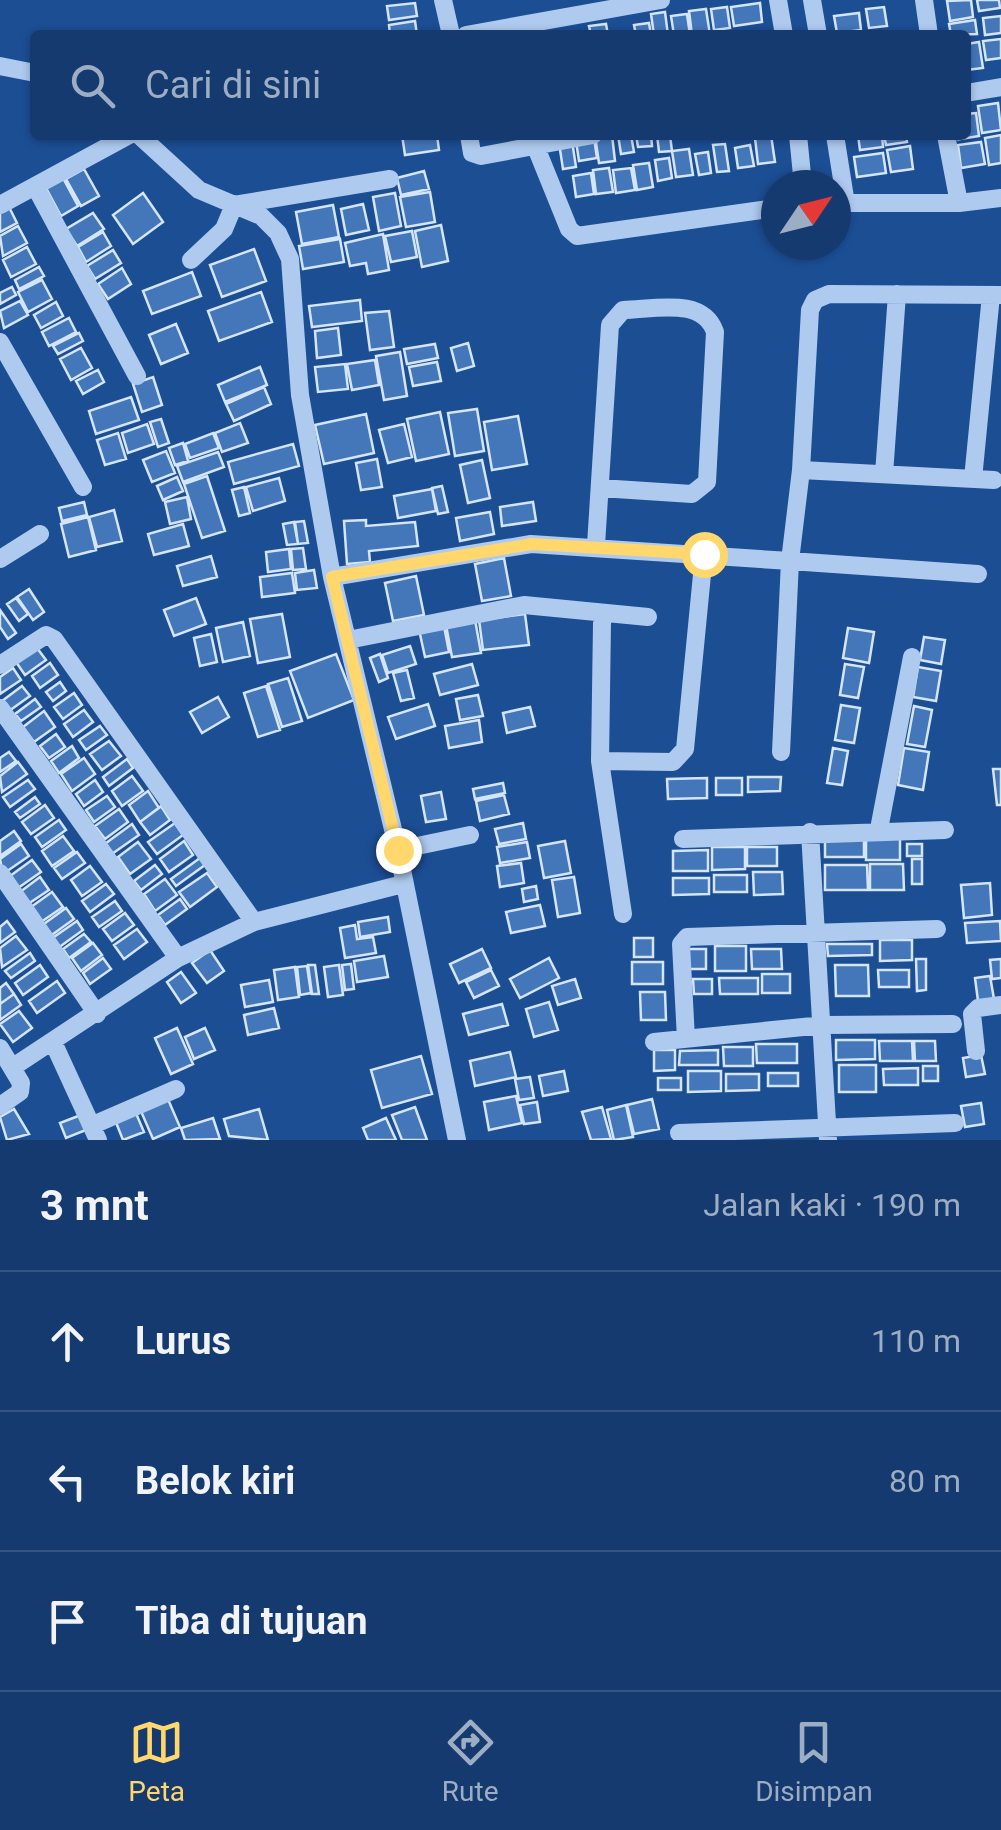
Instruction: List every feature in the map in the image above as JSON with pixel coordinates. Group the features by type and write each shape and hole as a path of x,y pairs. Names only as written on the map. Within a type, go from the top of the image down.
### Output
{"street":[{"path":"443,0 450,30"},
{"path":"494,30 661,0"},
{"path":"778,0 783,30"},
{"path":"812,0 817,30"},
{"path":"924,0 928,30"},
{"path":"0,66 30,72"},
{"path":"971,92 1001,88"},
{"path":"0,205 120,140"},
{"path":"144,140 199,190 261,216 278,233 290,259 300,395 332,577 398,850 457,1140"},
{"path":"470,140 472,153 481,156 567,140"},
{"path":"798,140 802,170"},
{"path":"835,140 838,170"},
{"path":"947,140 960,203"},
{"path":"536,146 569,230 577,236 761,210"},
{"path":"234,205 390,179"},
{"path":"36,186 136,376"},
{"path":"851,204 960,203 1001,198"},
{"path":"192,260 224,230 234,205"},
{"path":"781,752 785,588 801,470 810,310 815,300 829,294 996,295 973,478"},
{"path":"884,474 897,294"},
{"path":"596,546 610,324 624,310 699,309 710,316 715,332 707,482 692,494 600,488"},
{"path":"0,342 83,486"},
{"path":"801,470 994,480"},
{"path":"0,559 40,534"},
{"path":"332,577 532,544 978,574"},
{"path":"600,761 672,762 685,750 704,554"},
{"path":"348,640 524,604 648,617"},
{"path":"602,623 600,761 623,914"},
{"path":"0,665 38,638 46,635 54,640 254,922"},
{"path":"879,828 912,657"},
{"path":"0,708 178,958"},
{"path":"683,839 879,828 945,830"},
{"path":"810,832 828,1133"},
{"path":"398,850 470,835"},
{"path":"0,874 97,1014"},
{"path":"13,1067 178,958 254,922 403,884"},
{"path":"686,1039 682,940 817,931 936,929"},
{"path":"976,1051 972,1014 1001,1005"},
{"path":"654,1042 823,1025 953,1024"},
{"path":"53,1042 96,1132 176,1089"},
{"path":"0,1048 13,1067 20,1092 0,1106"},
{"path":"680,1134 828,1133 955,1122"}],"building":[{"path":"971,0 973,17 950,21 947,1"},
{"path":"977,0 999,0 1000,8 979,11"},
{"path":"415,3 417,16 389,20 387,6"},
{"path":"760,3 762,22 734,26 731,7"},
{"path":"727,7 730,28 714,30 711,9"},
{"path":"884,7 887,26 869,28 866,9"},
{"path":"706,9 709,30 691,30 689,11"},
{"path":"665,12 667,30 653,30 651,14"},
{"path":"859,13 861,30 836,30 834,16"},
{"path":"687,14 689,30 673,30 671,16"},
{"path":"1001,16 1001,33 985,35 983,18"},
{"path":"975,20 977,34 971,34 971,30 950,30 949,24"},
{"path":"415,21 416,30 390,30 389,25"},
{"path":"649,23 650,30 635,30 634,25"},
{"path":"606,24 607,30 590,30 589,26"},
{"path":"1001,39 1001,58 986,60 983,41"},
{"path":"979,42 983,68 971,69 971,43"},
{"path":"998,103 1001,130 982,133 978,106"},
{"path":"976,113 979,136 971,137 971,114"},
{"path":"1001,135 1001,163 989,165 985,138"},
{"path":"403,140 438,140 439,150 405,155"},
{"path":"594,140 597,158 579,161 576,141"},
{"path":"596,140 613,140 615,161 599,163"},
{"path":"619,140 632,140 634,152 621,154"},
{"path":"637,140 651,140 652,146 638,147"},
{"path":"658,140 671,140 672,151 659,152"},
{"path":"755,140 772,140 775,162 758,164"},
{"path":"859,140 882,140 883,147 860,150"},
{"path":"885,140 907,140 907,142 886,145"},
{"path":"572,141 576,167 563,169 559,143"},
{"path":"981,142 985,164 961,168 958,145"},
{"path":"725,144 729,171 717,172 713,145"},
{"path":"750,145 754,166 738,168 735,148"},
{"path":"910,146 913,169 891,172 887,150"},
{"path":"689,149 693,175 676,177 672,151"},
{"path":"708,152 711,173 699,175 695,154"},
{"path":"883,153 886,173 857,177 854,157"},
{"path":"669,158 672,178 658,181 655,160"},
{"path":"649,163 653,187 637,190 633,165"},
{"path":"609,168 613,192 596,194 593,170"},
{"path":"631,168 635,190 616,193 613,170"},
{"path":"84,169 99,196 81,206 66,179"},
{"path":"424,171 429,189 401,195 397,178"},
{"path":"591,173 594,194 576,197 573,176"},
{"path":"63,178 78,206 61,216 46,188"},
{"path":"430,192 435,222 406,227 400,197"},
{"path":"143,193 163,222 133,244 113,215"},
{"path":"395,193 401,226 379,231 373,197"},
{"path":"363,204 369,230 346,235 341,209"},
{"path":"333,205 339,237 302,244 296,212"},
{"path":"9,207 17,223 0,232 0,212"},
{"path":"93,213 104,229 77,246 66,229"},
{"path":"441,225 448,261 422,267 415,231"},
{"path":"18,226 27,243 3,256 0,236"},
{"path":"412,231 417,257 391,262 385,236"},
{"path":"103,232 111,246 86,262 78,247"},
{"path":"383,234 389,270 368,274 366,263 350,266 345,243"},
{"path":"340,239 344,262 303,269 299,246"},
{"path":"27,247 36,264 11,277 3,260"},
{"path":"254,249 266,281 222,297 210,265"},
{"path":"113,250 121,263 95,279 87,266"},
{"path":"39,267 44,276 19,289 15,280"},
{"path":"122,268 131,284 108,299 98,284"},
{"path":"192,272 201,296 152,314 143,291"},
{"path":"42,280 52,299 28,312 18,292"},
{"path":"12,287 16,295 0,304 0,293"},
{"path":"261,292 272,322 219,341 208,311"},
{"path":"360,300 362,321 312,327 309,306"},
{"path":"20,301 28,315 4,328 0,311"},
{"path":"56,302 63,316 41,328 34,315"},
{"path":"389,311 394,347 370,350 365,313"},
{"path":"69,318 76,332 49,346 42,332"},
{"path":"176,324 188,353 161,364 149,335"},
{"path":"338,328 341,355 317,358 315,331"},
{"path":"79,333 83,341 58,354 53,346"},
{"path":"468,343 474,366 457,371 451,348"},
{"path":"435,344 438,358 407,364 404,349"},
{"path":"81,348 92,368 71,380 60,359"},
{"path":"400,352 407,396 384,400 376,356"},
{"path":"375,360 379,385 352,390 347,364"},
{"path":"437,362 441,381 413,386 409,367"},
{"path":"345,364 348,389 318,392 315,367"},
{"path":"260,367 267,385 225,402 218,385"},
{"path":"98,370 104,382 83,394 76,381"},
{"path":"153,377 162,405 142,412 133,384"},
{"path":"264,387 271,404 234,421 226,404"},
{"path":"131,397 139,420 96,434 89,411"},
{"path":"477,409 484,451 455,456 448,413"},
{"path":"440,412 449,454 416,461 407,419"},
{"path":"366,414 374,453 324,464 315,425"},
{"path":"518,416 527,464 492,470 484,422"},
{"path":"161,419 169,443 158,447 150,422"},
{"path":"240,423 248,443 222,452 215,433"},
{"path":"147,424 154,444 128,453 122,433"},
{"path":"404,424 412,457 388,463 379,430"},
{"path":"118,433 126,459 105,465 97,440"},
{"path":"213,433 219,448 190,458 185,444"},
{"path":"183,443 188,461 175,465 169,448"},
{"path":"293,444 299,466 234,484 228,462"},
{"path":"166,451 175,473 152,482 143,460"},
{"path":"218,452 224,467 183,482 177,466"},
{"path":"377,459 382,487 361,490 356,463"},
{"path":"482,460 490,498 468,503 460,465"},
{"path":"207,476 225,531 202,538 184,484"},
{"path":"177,477 183,491 163,500 157,486"},
{"path":"279,478 285,501 253,511 246,487"},
{"path":"442,486 448,512 438,514 432,488"},
{"path":"244,487 250,513 239,516 232,490"},
{"path":"432,489 436,511 398,518 394,496"},
{"path":"187,497 191,519 170,524 165,502"},
{"path":"84,502 87,515 62,521 59,508"},
{"path":"533,502 536,521 502,526 500,507"},
{"path":"114,510 122,541 97,547 89,517"},
{"path":"490,512 494,534 460,541 456,518"},
{"path":"88,517 96,550 69,557 61,524"},
{"path":"366,520 366,526 415,522 418,546 369,551 370,562 347,564 344,521"},
{"path":"304,521 308,543 298,544 295,522"},
{"path":"294,522 298,544 287,545 283,524"},
{"path":"183,524 189,546 154,555 148,534"},
{"path":"303,548 306,569 293,570 291,549"},
{"path":"289,549 291,569 268,572 266,552"},
{"path":"211,556 217,577 183,586 177,566"},
{"path":"504,558 511,596 482,601 475,564"},
{"path":"314,570 317,588 297,590 295,573"},
{"path":"292,573 295,593 262,597 260,577"},
{"path":"416,576 424,615 393,621 385,583"},
{"path":"29,589 44,612 33,620 17,597"},
{"path":"16,598 28,614 19,621 7,604"},
{"path":"196,598 206,624 174,636 164,610"},
{"path":"0,610 16,633 8,639 0,627"},
{"path":"282,614 290,657 258,663 250,619"},
{"path":"474,614 481,653 452,657 445,620"},
{"path":"525,614 529,645 483,650 479,620"},
{"path":"443,621 449,652 425,657 418,625"},
{"path":"243,622 250,656 223,662 216,628"},
{"path":"848,628 874,632 869,663 843,658"},
{"path":"211,634 217,662 200,666 194,638"},
{"path":"924,637 945,640 941,664 920,660"},
{"path":"410,646 416,664 388,673 382,655"},
{"path":"37,648 46,660 25,675 16,662"},
{"path":"336,654 354,700 308,718 290,671"},
{"path":"380,654 388,678 379,682 370,658"},
{"path":"50,663 58,675 40,688 32,676"},
{"path":"472,664 478,685 440,695 434,674"},
{"path":"845,664 864,667 858,698 840,695"},
{"path":"918,667 941,671 936,701 913,697"},
{"path":"13,668 21,680 0,694 0,677"},
{"path":"407,670 414,698 401,701 393,673"},
{"path":"288,678 302,721 282,727 268,684"},
{"path":"60,682 66,691 53,701 46,692"},
{"path":"22,686 30,696 9,711 2,701"},
{"path":"266,686 280,730 258,737 244,693"},
{"path":"74,693 82,705 63,719 54,707"},
{"path":"478,695 483,716 460,720 456,699"},
{"path":"218,697 229,717 202,733 190,712"},
{"path":"35,699 41,707 21,721 15,714"},
{"path":"428,704 435,726 396,739 388,717"},
{"path":"841,705 860,708 854,743 835,740"},
{"path":"914,706 932,710 925,747 907,744"},
{"path":"530,707 535,726 507,733 503,713"},
{"path":"84,710 93,722 73,737 64,724"},
{"path":"44,711 55,727 34,742 23,727"},
{"path":"479,720 482,742 449,748 445,726"},
{"path":"100,726 107,735 86,750 79,740"},
{"path":"56,734 65,747 49,758 40,746"},
{"path":"109,741 121,756 102,770 90,754"},
{"path":"72,746 79,758 59,773 51,761"},
{"path":"833,748 848,751 842,785 827,783"},
{"path":"904,748 929,752 923,790 898,785"},
{"path":"9,752 16,761 0,772 0,758"},
{"path":"84,758 95,774 72,791 61,774"},
{"path":"127,759 133,768 109,786 103,777"},
{"path":"18,762 27,774 2,792 0,776"},
{"path":"993,769 1001,769 1001,805 997,805"},
{"path":"132,776 143,791 122,806 112,791"},
{"path":"748,777 781,777 780,791 748,792"},
{"path":"707,778 707,798 668,799 667,779"},
{"path":"716,778 742,778 742,795 716,795"},
{"path":"28,780 35,789 10,807 3,797"},
{"path":"95,780 103,792 84,806 76,794"},
{"path":"503,783 505,793 475,799 473,789"},
{"path":"148,791 159,808 140,822 129,805"},
{"path":"441,792 446,819 426,822 421,796"},
{"path":"504,795 509,814 480,821 476,801"},
{"path":"107,796 115,807 94,822 86,810"},
{"path":"35,797 40,804 20,818 15,812"},
{"path":"45,805 54,818 31,834 22,822"},
{"path":"161,806 170,820 150,835 140,822"},
{"path":"119,809 128,822 105,839 95,826"},
{"path":"59,820 66,830 42,847 35,837"},
{"path":"175,823 183,835 157,854 148,842"},
{"path":"523,823 526,839 499,844 495,829"},
{"path":"132,824 139,835 109,856 102,846"},
{"path":"14,831 21,841 0,856 0,841"},
{"path":"866,833 900,833 900,860 866,860"},
{"path":"63,836 74,851 52,866 42,851"},
{"path":"825,839 864,839 864,857 825,857"},
{"path":"184,841 193,855 169,872 160,859"},
{"path":"565,841 571,873 544,878 538,846"},
{"path":"138,842 151,859 130,874 118,857"},
{"path":"527,842 530,858 500,863 497,847"},
{"path":"21,844 29,856 3,874 0,859"},
{"path":"907,844 922,844 922,856 907,856"},
{"path":"712,847 745,847 745,869 712,870"},
{"path":"747,847 777,847 777,866 747,866"},
{"path":"708,850 708,871 673,871 673,851"},
{"path":"77,852 85,863 62,879 54,868"},
{"path":"200,858 205,865 176,886 171,879"},
{"path":"912,859 922,859 922,884 912,884"},
{"path":"32,860 41,872 18,888 10,876"},
{"path":"521,863 524,883 500,887 497,866"},
{"path":"870,864 903,864 904,890 870,890"},
{"path":"155,865 162,874 141,890 134,881"},
{"path":"825,865 867,865 868,890 825,890"},
{"path":"90,866 102,882 82,896 71,880"},
{"path":"753,872 782,872 783,894 754,895"},
{"path":"207,873 217,887 190,907 179,892"},
{"path":"714,875 747,875 747,892 714,892"},
{"path":"40,877 49,890 28,904 20,892"},
{"path":"574,877 580,913 558,917 552,880"},
{"path":"673,878 709,878 709,894 673,895"},
{"path":"165,879 177,895 155,911 144,894"},
{"path":"990,883 992,915 964,918 961,885"},
{"path":"106,884 114,894 90,912 82,901"},
{"path":"536,886 538,899 524,902 522,889"},
{"path":"52,892 63,907 41,922 31,907"},
{"path":"180,899 187,909 165,925 158,915"},
{"path":"115,901 122,911 99,927 92,917"},
{"path":"540,905 545,926 511,933 506,912"},
{"path":"66,908 74,919 49,937 41,926"},
{"path":"125,913 134,925 112,941 103,929"},
{"path":"388,917 390,932 360,937 358,922"},
{"path":"7,921 15,932 0,943 0,927"},
{"path":"77,921 83,930 58,948 51,939"},
{"path":"1000,921 1001,941 967,943 965,923"},
{"path":"355,925 357,939 373,937 376,953 345,958 340,928"},
{"path":"137,929 147,942 124,959 114,945"},
{"path":"84,934 91,942 69,958 63,949"},
{"path":"16,936 27,950 2,967 0,948"},
{"path":"634,938 653,938 653,957 634,957"},
{"path":"880,940 912,940 912,960 880,961"},
{"path":"93,943 102,955 81,971 72,958"},
{"path":"827,944 872,944 872,955 828,956"},
{"path":"715,946 746,946 746,971 715,971"},
{"path":"482,949 491,968 459,983 450,964"},
{"path":"688,949 706,949 706,969 688,969"},
{"path":"751,949 781,949 782,969 752,969"},
{"path":"210,950 224,971 207,983 192,963"},
{"path":"30,953 35,961 11,978 5,971"},
{"path":"384,956 388,977 357,982 354,961"},
{"path":"103,958 111,969 90,984 83,973"},
{"path":"549,958 559,978 520,998 510,979"},
{"path":"916,959 926,959 926,990 917,991"},
{"path":"1001,959 1001,978 992,979 990,960"},
{"path":"632,962 663,962 663,984 632,984"},
{"path":"351,964 354,989 345,990 342,965"},
{"path":"40,965 48,977 23,995 15,983"},
{"path":"308,965 315,965 319,994 312,994"},
{"path":"339,965 343,995 328,997 324,967"},
{"path":"835,965 868,965 869,996 836,996"},
{"path":"307,966 311,993 300,995 297,967"},
{"path":"295,967 299,997 278,1000 274,970"},
{"path":"491,970 499,986 474,998 466,982"},
{"path":"878,970 909,970 909,987 879,987"},
{"path":"181,972 196,993 181,1003 167,982"},
{"path":"762,974 790,974 790,993 762,993"},
{"path":"990,976 994,999 978,1001 975,978"},
{"path":"719,978 758,978 758,994 720,994"},
{"path":"575,979 581,998 558,1005 552,986"},
{"path":"693,979 712,979 712,994 694,994"},
{"path":"269,980 273,1002 245,1007 241,985"},
{"path":"57,981 65,993 37,1013 29,1001"},
{"path":"6,983 14,994 0,1004 0,988"},
{"path":"640,992 665,992 666,1020 641,1020"},
{"path":"14,994 21,1005 0,1020 0,1004"},
{"path":"549,1002 558,1030 534,1037 526,1009"},
{"path":"502,1004 508,1025 469,1035 463,1014"},
{"path":"274,1008 279,1028 248,1035 244,1015"},
{"path":"19,1011 32,1028 13,1042 0,1024"},
{"path":"177,1028 193,1064 171,1074 155,1038"},
{"path":"205,1028 215,1050 194,1059 185,1037"},
{"path":"836,1040 875,1040 875,1059 836,1060"},
{"path":"879,1041 912,1041 913,1061 880,1061"},
{"path":"914,1041 935,1041 936,1061 915,1061"},
{"path":"756,1044 797,1044 797,1063 757,1063"},
{"path":"723,1047 753,1047 753,1066 724,1066"},
{"path":"654,1050 675,1050 675,1070 654,1071"},
{"path":"718,1050 718,1065 679,1065 680,1051"},
{"path":"510,1052 516,1077 475,1086 470,1061"},
{"path":"981,1055 985,1074 966,1077 963,1058"},
{"path":"421,1056 432,1094 382,1108 371,1070"},
{"path":"839,1065 876,1065 876,1092 839,1092"},
{"path":"923,1066 938,1066 938,1081 923,1081"},
{"path":"918,1068 918,1085 884,1085 883,1069"},
{"path":"564,1071 568,1091 543,1096 539,1076"},
{"path":"688,1071 721,1071 721,1091 688,1092"},
{"path":"768,1073 798,1073 798,1086 768,1086"},
{"path":"726,1074 759,1074 759,1090 726,1091"},
{"path":"530,1077 534,1098 519,1100 515,1079"},
{"path":"658,1078 681,1078 681,1090 658,1090"},
{"path":"516,1096 522,1123 489,1130 484,1102"},
{"path":"167,1097 180,1127 153,1139 140,1109"},
{"path":"652,1099 659,1129 634,1134 627,1105"},
{"path":"537,1102 540,1122 524,1124 520,1105"},
{"path":"981,1103 984,1124 965,1127 961,1106"},
{"path":"626,1105 633,1137 614,1140 607,1110"},
{"path":"415,1107 427,1140 402,1140 392,1115"},
{"path":"602,1107 611,1139 591,1140 582,1112"},
{"path":"14,1109 29,1134 7,1140 0,1117"},
{"path":"259,1109 268,1140 229,1136 224,1119"},
{"path":"135,1111 144,1132 123,1140 115,1120"},
{"path":"81,1115 86,1130 66,1138 60,1123"},
{"path":"213,1118 220,1139 185,1140 181,1128"},
{"path":"386,1118 396,1140 368,1140 363,1128"}],"route":[{"path":"398,850 332,577 532,544 704,554"}]}
